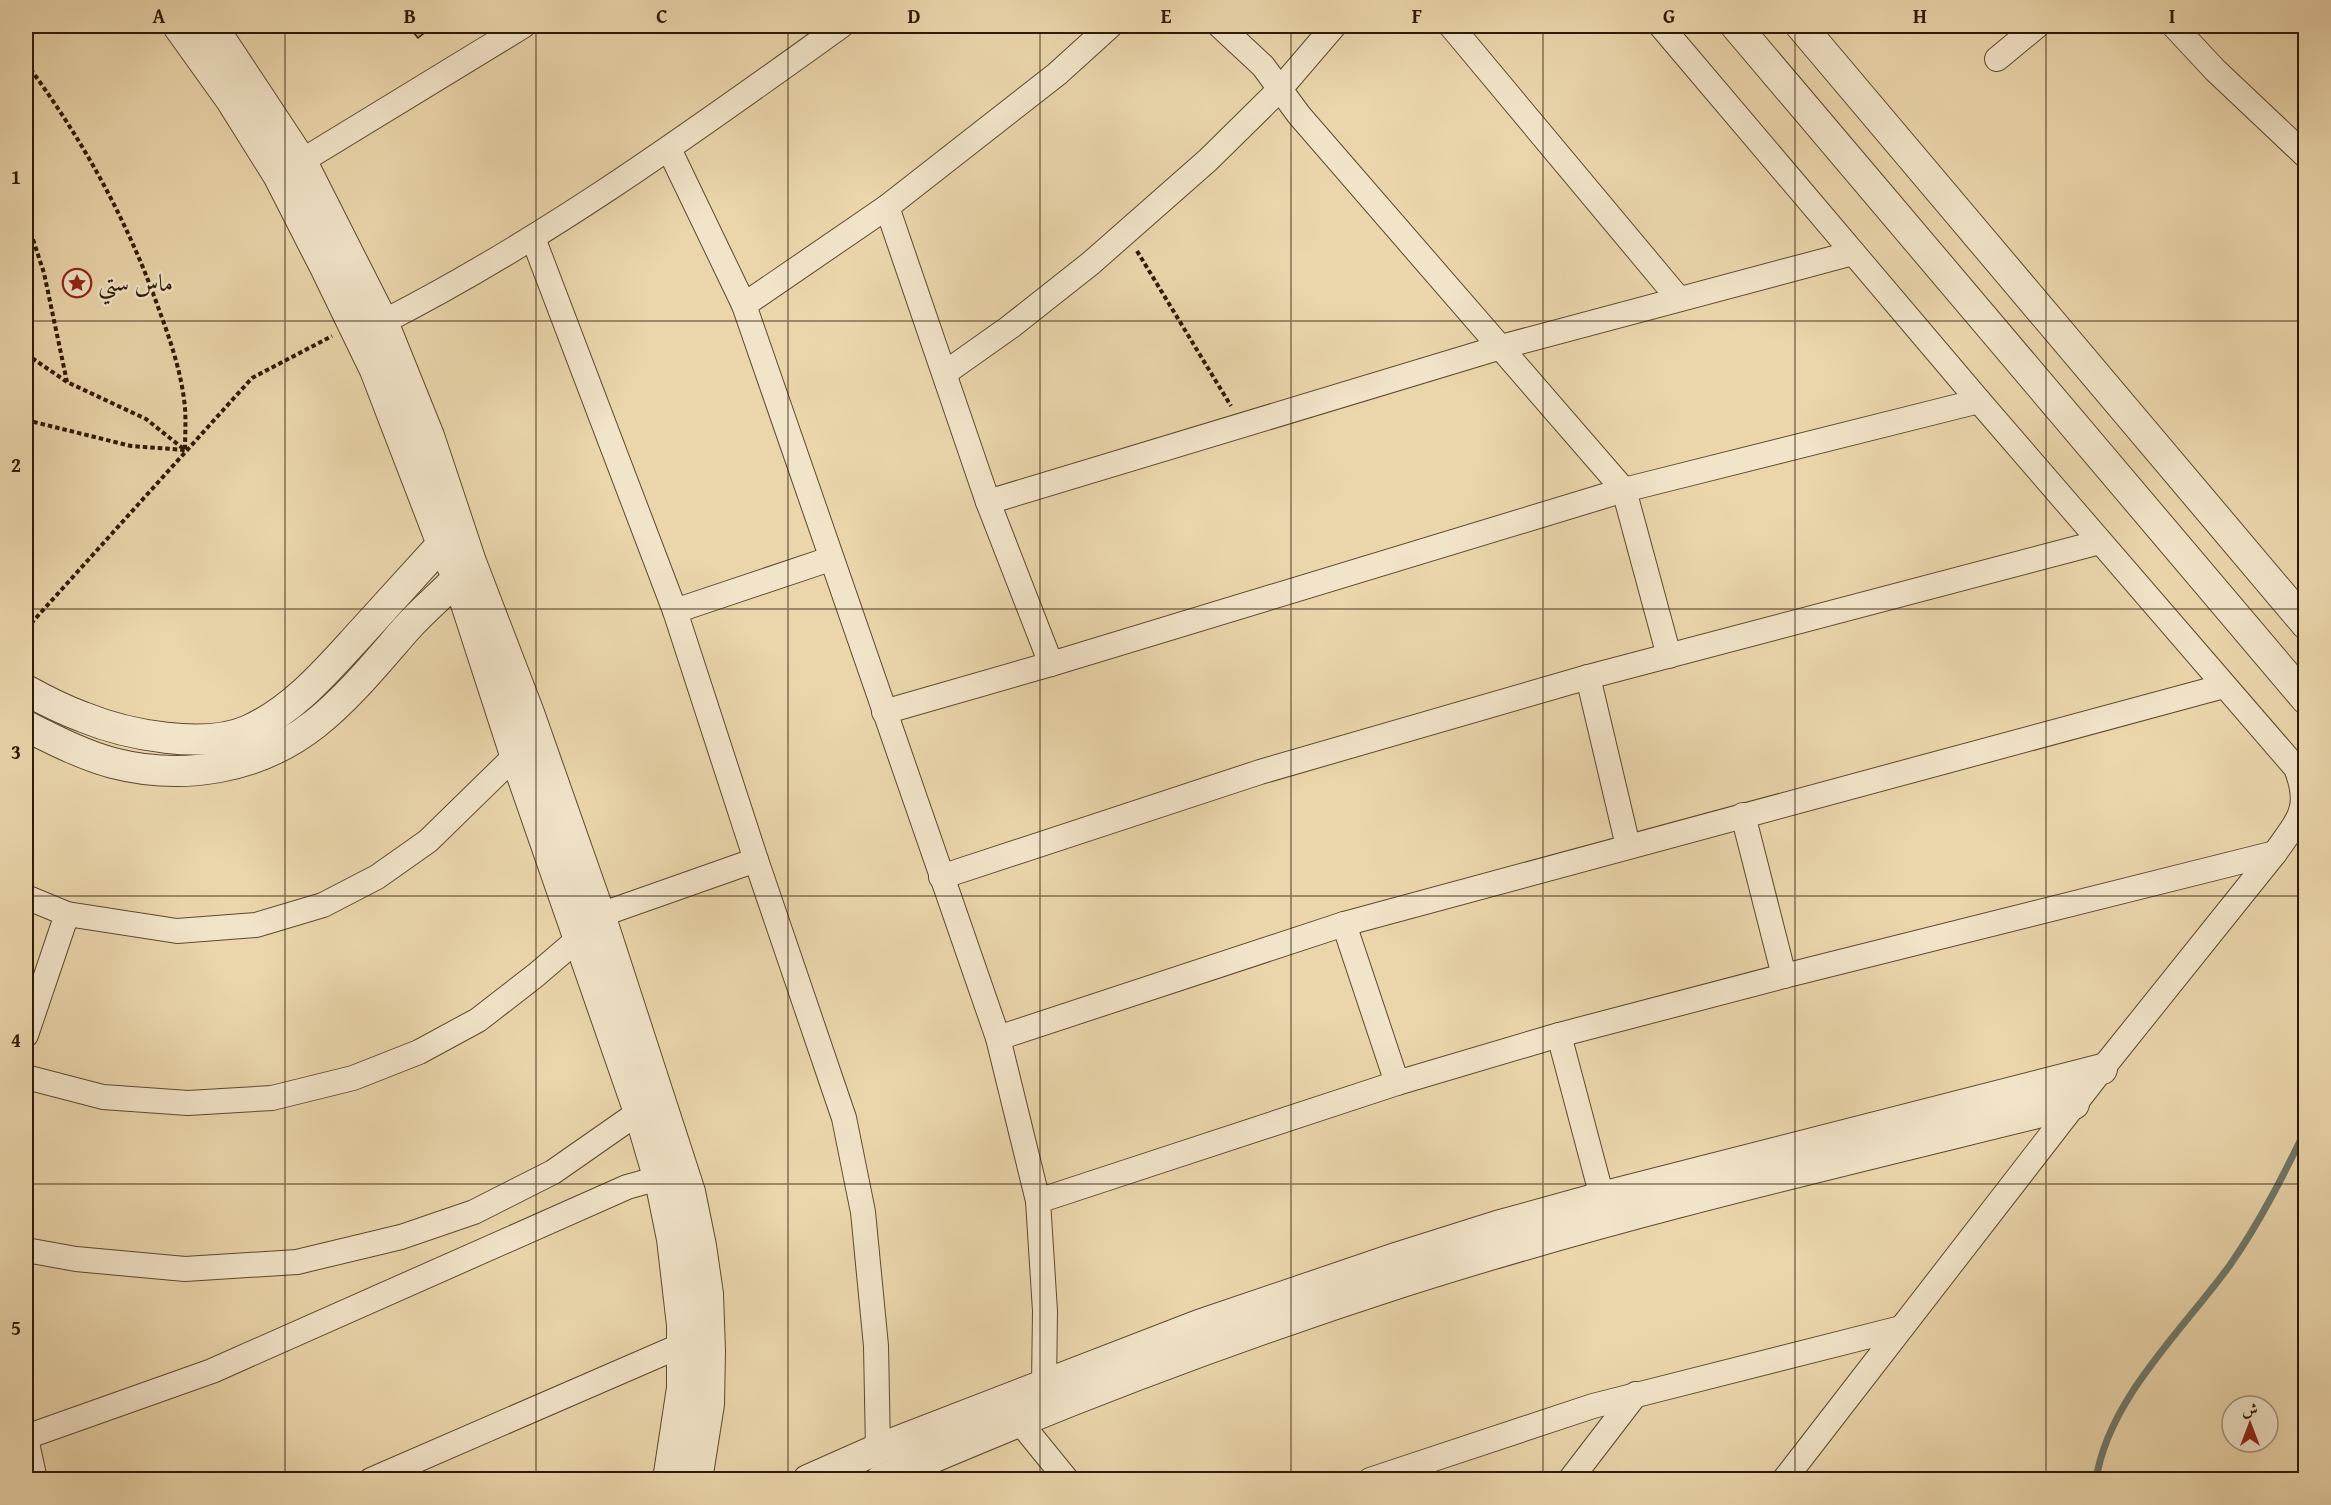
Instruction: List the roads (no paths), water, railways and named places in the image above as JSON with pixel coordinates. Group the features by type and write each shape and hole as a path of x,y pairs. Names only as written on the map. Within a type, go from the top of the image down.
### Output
{"street":[{"path":"178,26 231,99 290,169 353,325 529,713 600,915 690,1192 708,1294 710,1361 709,1404 697,1479"},
{"path":"212,26 290,169 383,322 429,436 451,537"},
{"path":"290,169 523,26"},
{"path":"383,322 444,291 533,238 669,149 841,26"},
{"path":"744,305 887,207 1057,74 1110,26"},
{"path":"1220,26 1263,66 1299,115 1624,490 1670,656"},
{"path":"945,373 1010,327 1091,263 1208,160 1280,89 1334,26"},
{"path":"1451,26 1679,299"},
{"path":"1661,26 1979,401 2296,768 2303,787 2304,803 2299,819 2275,853 2074,1104 1784,1479"},
{"path":"1736,26 2306,699"},
{"path":"1801,26 2306,624"},
{"path":"1997,59 2037,26"},
{"path":"2174,26 2216,70 2306,156"},
{"path":"669,149 744,305 998,1038 1038,1201 1045,1311 1044,1385"},
{"path":"887,207 988,502 1051,664"},
{"path":"533,238 675,611 756,860 844,1118 863,1212 876,1346 878,1449"},
{"path":"988,502 1501,346 1854,253"},
{"path":"884,712 1051,664 1624,490 1979,401"},
{"path":"26,690 84,718 167,738 221,738 247,731 281,712 327,671 451,537"},
{"path":"941,877 1260,772 1588,677 2100,542"},
{"path":"675,611 831,559"},
{"path":"26,726 71,748 114,763 152,769 207,770 260,756 314,724 334,707 421,612 465,570"},
{"path":"465,570 515,756 639,1112 659,1178 672,1239 680,1304 682,1345 682,1388 668,1479"},
{"path":"1588,677 1628,846"},
{"path":"998,1038 1344,924 2224,686"},
{"path":"26,897 67,914 177,931 256,925 323,905 377,877 428,840 515,756"},
{"path":"1743,815 1784,976"},
{"path":"1038,1201 1397,1083 1559,1035 2275,853"},
{"path":"600,915 756,860"},
{"path":"26,1035 67,914"},
{"path":"1344,924 1397,1083"},
{"path":"26,1077 103,1096 188,1103 272,1098 353,1078 419,1052 478,1020 578,939"},
{"path":"1559,1035 1602,1197"},
{"path":"881,1479 1019,1421 1195,1354 1497,1226 2102,1069"},
{"path":"808,1479 878,1449 1199,1325 1820,1166 2074,1104"},
{"path":"26,1250 76,1260 185,1269 297,1262 401,1237 474,1212 553,1172 639,1112"},
{"path":"35,1479 26,1438 212,1371 627,1187 659,1178"},
{"path":"1370,1479 1593,1406 1901,1328"},
{"path":"371,1479 682,1345"},
{"path":"1570,1479 1636,1394"},
{"path":"1019,1421 1067,1479"}],"waterway":[{"path":"2096,1480 2103,1450 2115,1421 2131,1394 2241,1249 2271,1199 2306,1129"}],"place":[{"name":"ماس ستي","path":"77,283"}]}
